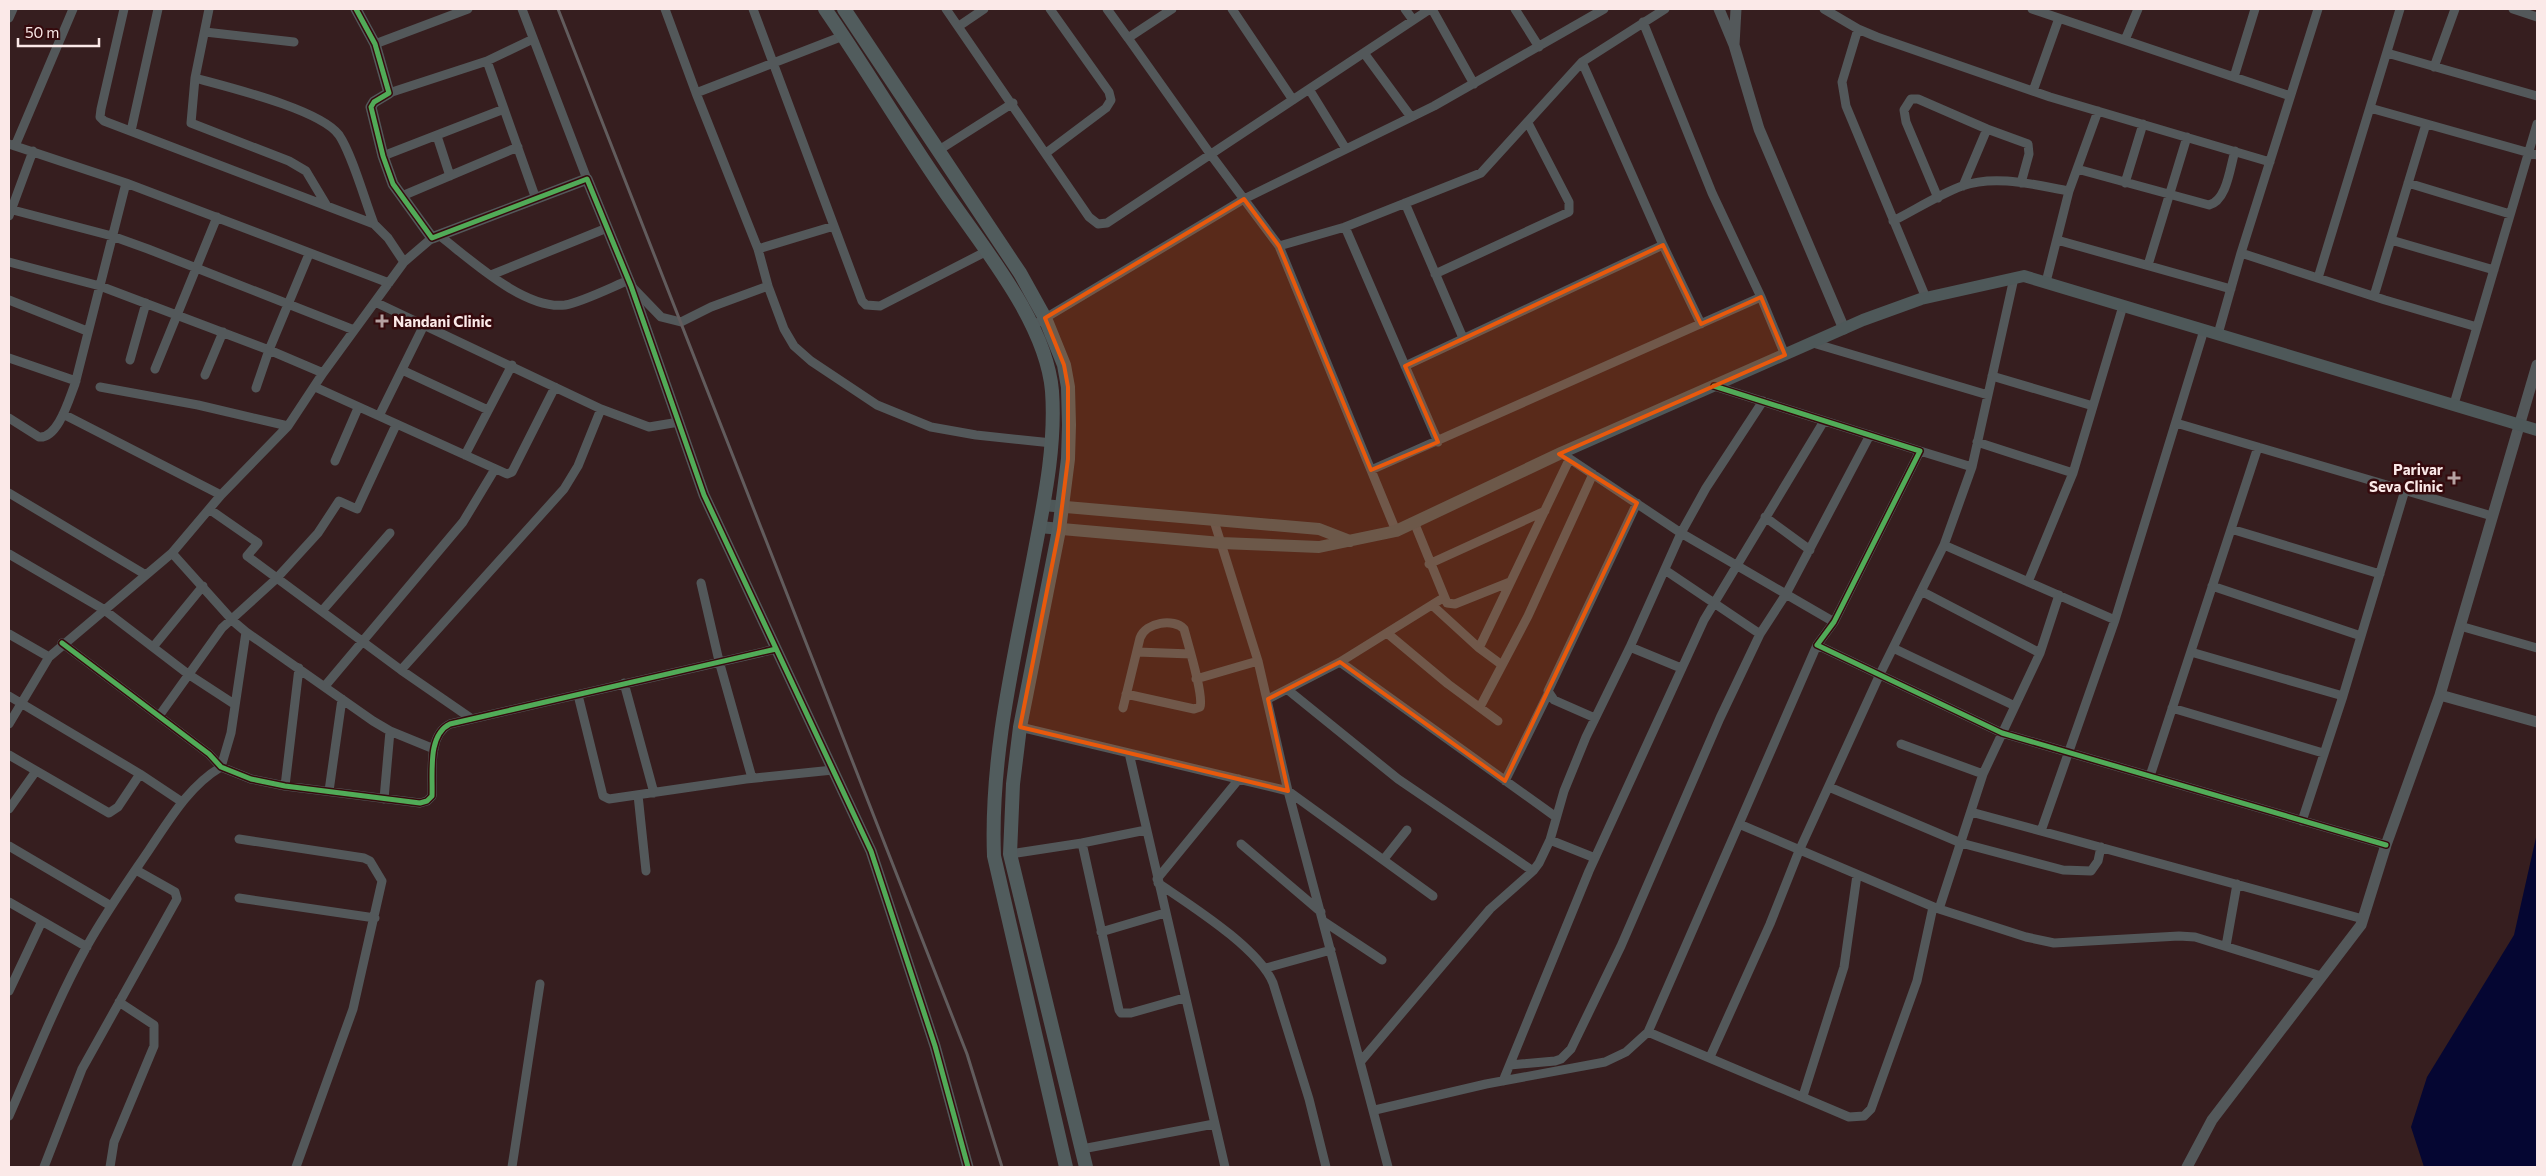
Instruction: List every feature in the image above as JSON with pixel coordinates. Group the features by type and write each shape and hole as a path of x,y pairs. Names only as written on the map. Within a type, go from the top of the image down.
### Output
{"main road":[{"path":"825,9 939,184 987,251 1032,326 1044,355 1052,389 1052,443 1043,505 1002,723 994,785 993,829 994,856 1066,1167"},
{"path":"844,9 1005,249 1045,318 1064,364 1068,387 1068,460 1059,530 1020,727 1013,784 1010,854 1086,1167"},
{"path":"1039,527 1221,543 1319,547 1396,531 1844,329 1926,298 2024,276 2537,430"},
{"path":"1043,505 1319,529 1350,541"}],"street":[{"path":"9,18 13,9"},
{"path":"61,9 72,11 12,145 126,183 389,283"},
{"path":"124,9 100,117 104,121 374,224"},
{"path":"131,131 158,9"},
{"path":"209,9 195,78 191,119 193,125 289,161 306,171 327,206"},
{"path":"356,9 375,44 389,93"},
{"path":"375,44 468,9"},
{"path":"522,9 656,352 704,494 871,852 935,1046 968,1167"},
{"path":"665,9 758,249 768,286 784,329 794,346 811,361 877,404 931,427 976,435 1052,443"},
{"path":"753,9 862,301 870,307 880,306 987,251"},
{"path":"946,9 1013,103 1089,217 1098,224 1107,223 1431,9 1474,84"},
{"path":"959,26 984,9"},
{"path":"1046,153 1106,108 1111,100 1109,92 1050,9"},
{"path":"1107,9 1211,155 1279,246 1396,531"},
{"path":"1128,38 1172,9"},
{"path":"1232,9 1293,100"},
{"path":"1405,9 1413,20"},
{"path":"1515,9 1539,47"},
{"path":"1279,246 1345,227 1481,174 1582,62 1665,9"},
{"path":"1718,9 1727,12 1736,9 1737,27 1734,45"},
{"path":"1718,9 1734,45 1759,129 1844,329"},
{"path":"1824,9 1858,29 2033,91 2270,162"},
{"path":"2032,9 2290,96"},
{"path":"2125,40 2138,9"},
{"path":"2234,77 2255,9"},
{"path":"2218,334 2240,253 2318,9"},
{"path":"2318,278 2400,9"},
{"path":"2434,67 2455,9"},
{"path":"2513,9 2537,17"},
{"path":"1032,326 1247,203 1346,149 1474,84 1600,10"},
{"path":"2033,91 2059,18"},
{"path":"1643,22 1712,193 1761,297 1785,355"},
{"path":"1858,29 1845,71 1843,94 1849,118 1926,298"},
{"path":"205,32 294,42"},
{"path":"696,93 843,36"},
{"path":"533,39 487,61 389,93 374,102 371,107 383,156 393,184 434,238 528,298 547,304 565,305 630,283"},
{"path":"1364,53 1411,117"},
{"path":"2387,53 2537,96"},
{"path":"487,61 536,199"},
{"path":"1582,62 1663,245 1701,324"},
{"path":"195,78 269,98 332,128 344,146 374,224 406,260"},
{"path":"1309,89 1346,149"},
{"path":"1938,198 1906,122 1904,110 1908,100 1918,99 1987,129 2028,144 2029,154 2021,183"},
{"path":"939,150 1013,103"},
{"path":"2370,108 2533,154"},
{"path":"383,156 504,109"},
{"path":"2046,282 2069,191 2098,111"},
{"path":"1435,274 1568,212 1569,202 1528,123"},
{"path":"2124,183 2144,124"},
{"path":"2374,296 2426,124"},
{"path":"2454,404 2510,214 2533,154 2537,124"},
{"path":"1963,186 1987,129"},
{"path":"437,136 450,176"},
{"path":"2148,265 2188,137"},
{"path":"402,196 518,147"},
{"path":"33,151 10,212 112,236 196,266 354,330"},
{"path":"2077,169 2202,205 2214,204 2222,195 2235,151"},
{"path":"9,724 49,657 62,643 172,553 209,508 288,426 323,373 406,260 434,238 587,179"},
{"path":"1893,221 1963,186 1996,181 2069,191"},
{"path":"9,418 39,437 45,438 51,435 63,414 76,381 87,331 126,183"},
{"path":"2408,183 2510,214"},
{"path":"1405,203 1463,338"},
{"path":"156,369 176,315 218,217"},
{"path":"758,249 834,226"},
{"path":"1345,227 1438,442"},
{"path":"491,275 607,228"},
{"path":"2057,240 2231,289"},
{"path":"2391,240 2494,270"},
{"path":"1405,366 1663,245"},
{"path":"2240,253 2477,327"},
{"path":"256,388 269,350 309,254"},
{"path":"9,262 100,286 223,332 323,373"},
{"path":"1710,1057 1770,924 1799,851 1880,674 1944,545 1972,467 2014,278"},
{"path":"630,283 661,317 681,322 711,307 768,286"},
{"path":"1371,470 1438,442 1761,297"},
{"path":"9,300 87,331"},
{"path":"375,302 512,365 601,409 649,427 679,422"},
{"path":"130,360 146,304"},
{"path":"2028,582 2073,473 2123,306"},
{"path":"379,416 424,325"},
{"path":"2041,831 2115,620 2204,330"},
{"path":"205,376 223,332"},
{"path":"1813,343 1988,395"},
{"path":"9,358 76,381"},
{"path":"465,455 512,365"},
{"path":"2187,1167 2212,1120 2361,925 2386,845 2440,695 2537,365"},
{"path":"402,370 488,410"},
{"path":"1992,376 2093,406"},
{"path":"1714,386 1972,467"},
{"path":"100,387 198,405 288,426"},
{"path":"315,387 507,474 512,472 555,387"},
{"path":"1361,1061 1490,908 1533,871 1550,840 1574,767 1595,718 1630,647 1681,533 1706,488 1764,401"},
{"path":"335,462 358,408"},
{"path":"402,670 564,489 578,466 601,409"},
{"path":"63,414 221,495"},
{"path":"1504,1081 1595,858 1641,761 1681,668 1714,602 1824,420"},
{"path":"2176,423 2492,516"},
{"path":"158,716 222,628 276,579 318,533 339,501 357,508 396,425"},
{"path":"1510,1065 1556,1061 1561,1059 1570,1049 1613,963 1694,782 1720,718 1760,634 1786,594 1870,435"},
{"path":"1977,442 2073,473"},
{"path":"2150,776 2258,447"},
{"path":"1375,1110 1504,1081 1605,1062 1626,1052 1648,1032 1817,645 1834,622 1920,451"},
{"path":"1479,648 1545,511 1565,456 1681,533 1834,622"},
{"path":"326,686 463,522 495,469"},
{"path":"1480,707 1528,616 1592,474"},
{"path":"2302,821 2343,696 2405,490"},
{"path":"9,493 146,575"},
{"path":"1505,781 1548,694 1549,687 1637,503"},
{"path":"209,508 258,543 247,556 276,579 472,719"},
{"path":"1429,564 1545,511"},
{"path":"1765,517 1810,550"},
{"path":"1214,521 1258,661 1288,791 1375,1110 1388,1167"},
{"path":"1414,522 1429,564 1443,598 1447,603 1456,604 1510,582"},
{"path":"2231,529 2380,574"},
{"path":"322,611 390,533"},
{"path":"1944,545 2115,620"},
{"path":"172,553 246,632 390,731 434,749"},
{"path":"9,554 103,609 188,674 234,704"},
{"path":"1665,570 1760,634"},
{"path":"700,583 719,661 752,778"},
{"path":"153,647 203,586"},
{"path":"2212,586 2361,636"},
{"path":"1921,591 2040,652"},
{"path":"1648,1032 1855,1118 1864,1116 1871,1109 1917,981 1936,908 1961,843 1983,774 2040,652 2059,595"},
{"path":"1268,699 1340,662 1443,598"},
{"path":"1432,605 1479,648 1502,664"},
{"path":"1122,708 1137,652 1146,628 1151,625 1173,623 1184,629 1202,702 1200,707 1196,709 1126,694"},
{"path":"2460,626 2537,648"},
{"path":"9,1116 55,1011 87,947 111,906 182,802 207,776 221,767 231,733 246,632"},
{"path":"1387,633 1498,720"},
{"path":"9,634 49,657"},
{"path":"62,643 210,754 221,767 240,776 285,786 420,803 427,801 432,796 434,749 437,735 442,728 472,719 624,683 776,649"},
{"path":"1817,645 2002,733 2386,845"},
{"path":"1630,647 1681,668"},
{"path":"1893,648 2015,706"},
{"path":"1137,652 1190,654"},
{"path":"2191,652 2343,696"},
{"path":"1196,679 1258,661"},
{"path":"1340,662 1556,817"},
{"path":"285,786 299,668"},
{"path":"624,683 654,792"},
{"path":"1288,690 1398,779 1533,871"},
{"path":"578,694 603,796 609,799 752,778 833,770"},
{"path":"1548,694 1554,700 1595,718"},
{"path":"2440,695 2537,722"},
{"path":"9,696 140,774 182,802"},
{"path":"329,791 342,699"},
{"path":"2172,708 2323,753"},
{"path":"1020,727 1288,791 1433,896"},
{"path":"384,799 390,731"},
{"path":"1901,744 1983,774"},
{"path":"1129,753 1184,998 1225,1167"},
{"path":"9,755 109,813 114,812 118,807 140,774"},
{"path":"9,809 36,771"},
{"path":"1158,880 1239,779"},
{"path":"1829,787 1961,843 2013,859 2081,872 2095,868 2101,848"},
{"path":"638,795 646,871"},
{"path":"1971,812 2363,919"},
{"path":"1739,824 1936,908 2026,938 2054,943 2179,936 2195,938 2321,976"},
{"path":"1010,854 1082,843 1146,830"},
{"path":"1384,859 1406,830"},
{"path":"239,839 364,858 370,861 382,880 352,1009 296,1167"},
{"path":"1550,840 1595,858"},
{"path":"1082,843 1117,1006 1121,1013 1131,1013 1184,998"},
{"path":"1242,844 1322,917 1382,960"},
{"path":"9,846 111,906"},
{"path":"44,1167 82,1069 176,899 175,892 136,870"},
{"path":"1803,1096 1844,967 1857,875"},
{"path":"1158,880 1212,921 1266,968 1273,983 1306,1090 1326,1167"},
{"path":"2226,946 2237,884"},
{"path":"239,898 374,918"},
{"path":"9,902 87,947"},
{"path":"1101,932 1165,913"},
{"path":"9,991 11,980 42,922"},
{"path":"1266,968 1331,950"},
{"path":"512,1167 540,984"},
{"path":"110,1167 114,1142 154,1046 154,1025 119,1002"},
{"path":"1082,1149 1214,1124"}],"highlighted area":[{"path":"1244,199 1279,246 1371,470 1438,442 1405,366 1663,245 1701,324 1761,297 1785,355 1559,454 1637,503 1505,781 1340,662 1268,699 1288,791 1020,727 1059,530 1068,459 1068,387 1064,365 1045,318"}],"shaded area":[{"path":"2537,833 2537,1167 2424,1167 2411,1127 2427,1077 2514,935"}],"railway":[{"path":"558,9 967,1054 1002,1167"}],"cycle path":[{"path":"356,9 375,44 389,93 374,102 371,107 383,156 393,184 432,238 587,179 631,286 704,495 871,851 935,1046 968,1167"},
{"path":"1714,386 1920,451 1834,622 1817,645 2002,733 2386,845"},
{"path":"62,643 209,754 221,767 251,779 285,786 420,803 427,801 432,796 434,746 443,729 450,724 776,649"}],"place":[{"name":"Nandani Clinic","path":"382,321"},
{"name":"Parivar Seva Clinic","path":"2454,478"}]}
